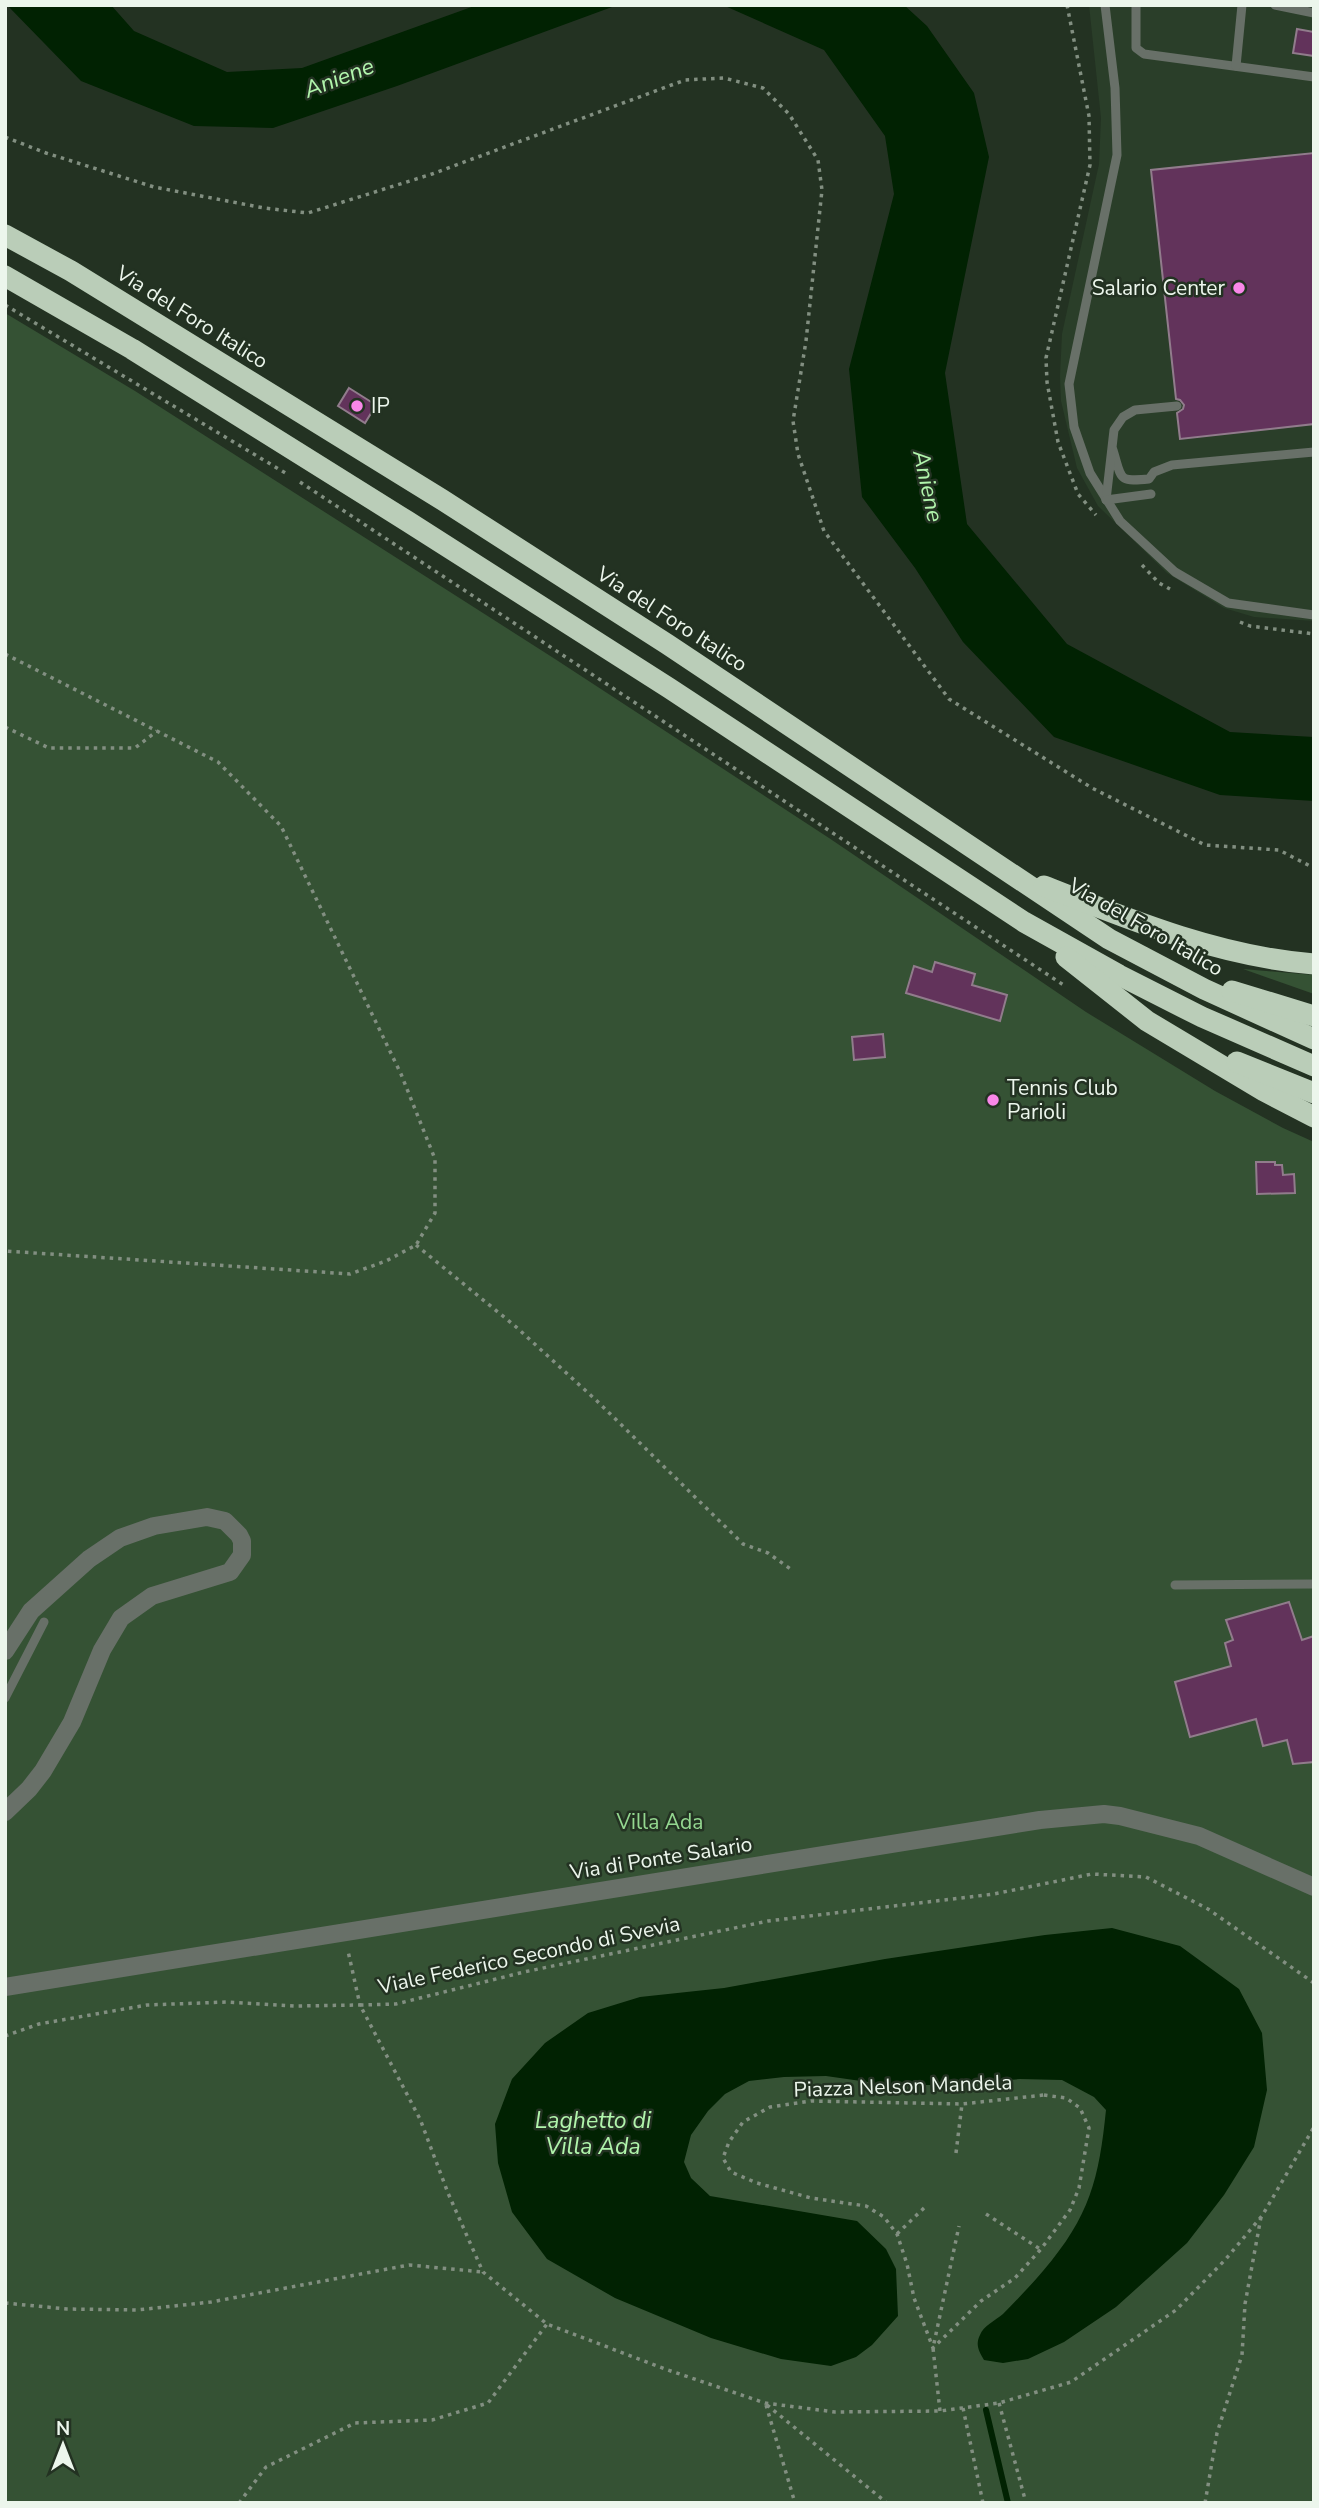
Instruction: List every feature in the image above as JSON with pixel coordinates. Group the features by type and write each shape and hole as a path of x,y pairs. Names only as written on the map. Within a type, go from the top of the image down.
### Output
{"highway":[{"name":"Via del Foro Italico","path":"5,235 71,271 441,499 667,644 1108,939 1243,1008 1314,1039"},
{"path":"5,276 132,349 419,528 669,688 1024,922 1202,1017 1314,1066"},
{"path":"1004,871 1157,929 1265,957 1314,964"},
{"path":"1024,922 1123,1004 1264,1091 1314,1117"},
{"path":"1162,968 1314,1016"},
{"path":"1173,1036 1314,1093"}],"street":[{"path":"5,1651 31,1611 89,1559 120,1538 154,1526 207,1517 225,1521 242,1541 242,1555 230,1572 152,1596 121,1618 102,1650 72,1722 43,1771 5,1812"},
{"name":"Via di Ponte Salario","path":"5,1987 1027,1822 1104,1814 1199,1836 1314,1887"}],"lane":[{"path":"1105,5 1115,88 1117,155 1069,384 1074,427 1090,472 1105,500 1120,521 1175,572 1228,603 1314,615"},
{"path":"1136,5 1136,48 1144,54 1314,77"},
{"path":"1236,66 1242,5"},
{"path":"1275,5 1314,13"},
{"path":"1105,500 1114,430 1123,417 1135,410 1177,406"},
{"path":"1113,450 1122,477 1128,481 1149,480 1154,472 1172,465 1314,452"},
{"path":"1105,500 1152,494"},
{"path":"1175,1585 1314,1584"},
{"path":"5,1698 44,1622"}],"path":[{"path":"1068,5 1089,116 1090,164 1046,358 1047,383 1058,442 1078,494 1096,515"},
{"path":"5,136 46,153 154,187 264,208 308,213 455,165 685,80 724,78 763,88 789,114 818,160 821,204 806,341 793,421 798,454 824,531 948,699 1092,788 1205,845 1279,850 1314,868"},
{"path":"5,305 293,477 1065,986"},
{"path":"1141,564 1159,583 1170,589"},
{"path":"1239,621 1250,626 1314,634"},
{"path":"5,654 218,762 281,826 401,1074 435,1159 435,1213 416,1245 386,1261 350,1274 5,1251"},
{"path":"5,727 49,748 135,748 157,730"},
{"path":"416,1245 515,1326 743,1544 768,1553 792,1570"},
{"name":"Viale Federico Secondo di Svevia","path":"1313,1982 1208,1909 1146,1877 1092,1874 994,1895 768,1922 524,1972 396,2004 360,2005 420,2119 448,2193 483,2272 547,2324 665,2369 765,2403 835,2412 940,2411 999,2403 1071,2382 1176,2310 1225,2260 1262,2216 1314,2127"},
{"path":"5,2036 39,2024 148,2005 228,2002 295,2006 360,2005 347,1946"},
{"name":"Piazza Nelson Mandela","path":"933,2348 981,2301 1016,2278 1070,2210 1079,2188 1089,2129 1080,2108 1066,2098 1044,2095 962,2104 811,2101 770,2107 743,2122 729,2142 723,2158 731,2172 757,2183 811,2198 866,2206 884,2217 897,2234 915,2298 933,2348 940,2411"},
{"path":"956,2153 962,2104"},
{"path":"897,2234 924,2207"},
{"path":"986,2214 1041,2249"},
{"path":"1205,2503 1217,2433 1242,2355 1245,2304 1262,2216"},
{"name":"Piazza Nelson Mandela","path":"933,2348 959,2226"},
{"path":"5,2303 67,2309 137,2310 211,2302 409,2266 483,2272"},
{"path":"239,2503 266,2467 355,2423 432,2420 488,2403 547,2324"},
{"path":"765,2403 795,2503"},
{"path":"765,2403 887,2503"},
{"path":"999,2403 1026,2503"},
{"path":"963,2408 983,2503"}],"shaded area":[{"path":"1089,5 1314,5 1314,621 1254,617 1224,608 1167,573 1098,506 1077,468 1061,401 1060,376 1062,334 1099,164 1101,118"}],"green space":[{"name":"Villa Ada","path":"5,313 135,391 555,659 829,838 1086,1012 1215,1091 1314,1142 1314,2503 5,2503"},
{"path":"1243,969 1314,975 1314,994"}],"water":[{"name":"Aniene","path":"7,5 111,5 134,31 227,72 302,68 477,5 904,5 927,26 974,93 989,157 945,373 967,524 1067,644 1230,732 1314,737 1314,801 1220,795 1054,737 963,642 915,568 862,497 849,369 894,194 885,136 824,50 725,6 612,7 397,86 273,128 194,126 81,81"},
{"name":"Laghetto di Villa Ada","path":"1112,1928 1180,1946 1239,1989 1262,2033 1267,2090 1254,2147 1224,2195 1187,2243 1116,2307 1064,2342 1028,2359 1003,2363 984,2360 978,2345 984,2329 1003,2314 1059,2251 1090,2196 1100,2157 1106,2110 1094,2097 1062,2080 1020,2079 954,2085 889,2085 826,2076 784,2077 749,2081 725,2094 708,2111 691,2135 684,2162 691,2178 710,2196 857,2221 886,2249 896,2269 898,2316 872,2345 856,2357 831,2366 781,2359 711,2338 615,2298 547,2259 512,2212 498,2163 495,2124 512,2079 545,2043 588,2013 640,1997 724,1988 885,1959 1045,1935"}],"building":[{"path":"1297,29 1314,32 1314,56 1293,53"},
{"name":"Salario Center","path":"1314,153 1314,424 1180,439 1177,413 1184,405 1176,399 1151,170"},
{"name":"IP","path":"349,388 376,405 365,423 338,406"},
{"path":"935,962 975,974 972,985 1007,995 1000,1021 906,993 914,966 932,972"},
{"path":"883,1034 885,1057 854,1060 852,1037"},
{"path":"1256,1162 1275,1162 1275,1165 1282,1165 1283,1175 1294,1174 1295,1193 1257,1194"},
{"path":"1289,1602 1302,1640 1314,1636 1314,1762 1293,1764 1287,1740 1263,1746 1256,1719 1190,1737 1175,1682 1231,1666 1225,1643 1233,1640 1226,1620"}],"waterway":[{"path":"986,2410 1008,2503"}],"place":[{"name":"Salario Center","path":"1239,288"},
{"name":"IP","path":"357,406"},
{"name":"Tennis Club Parioli","path":"993,1100"}]}
